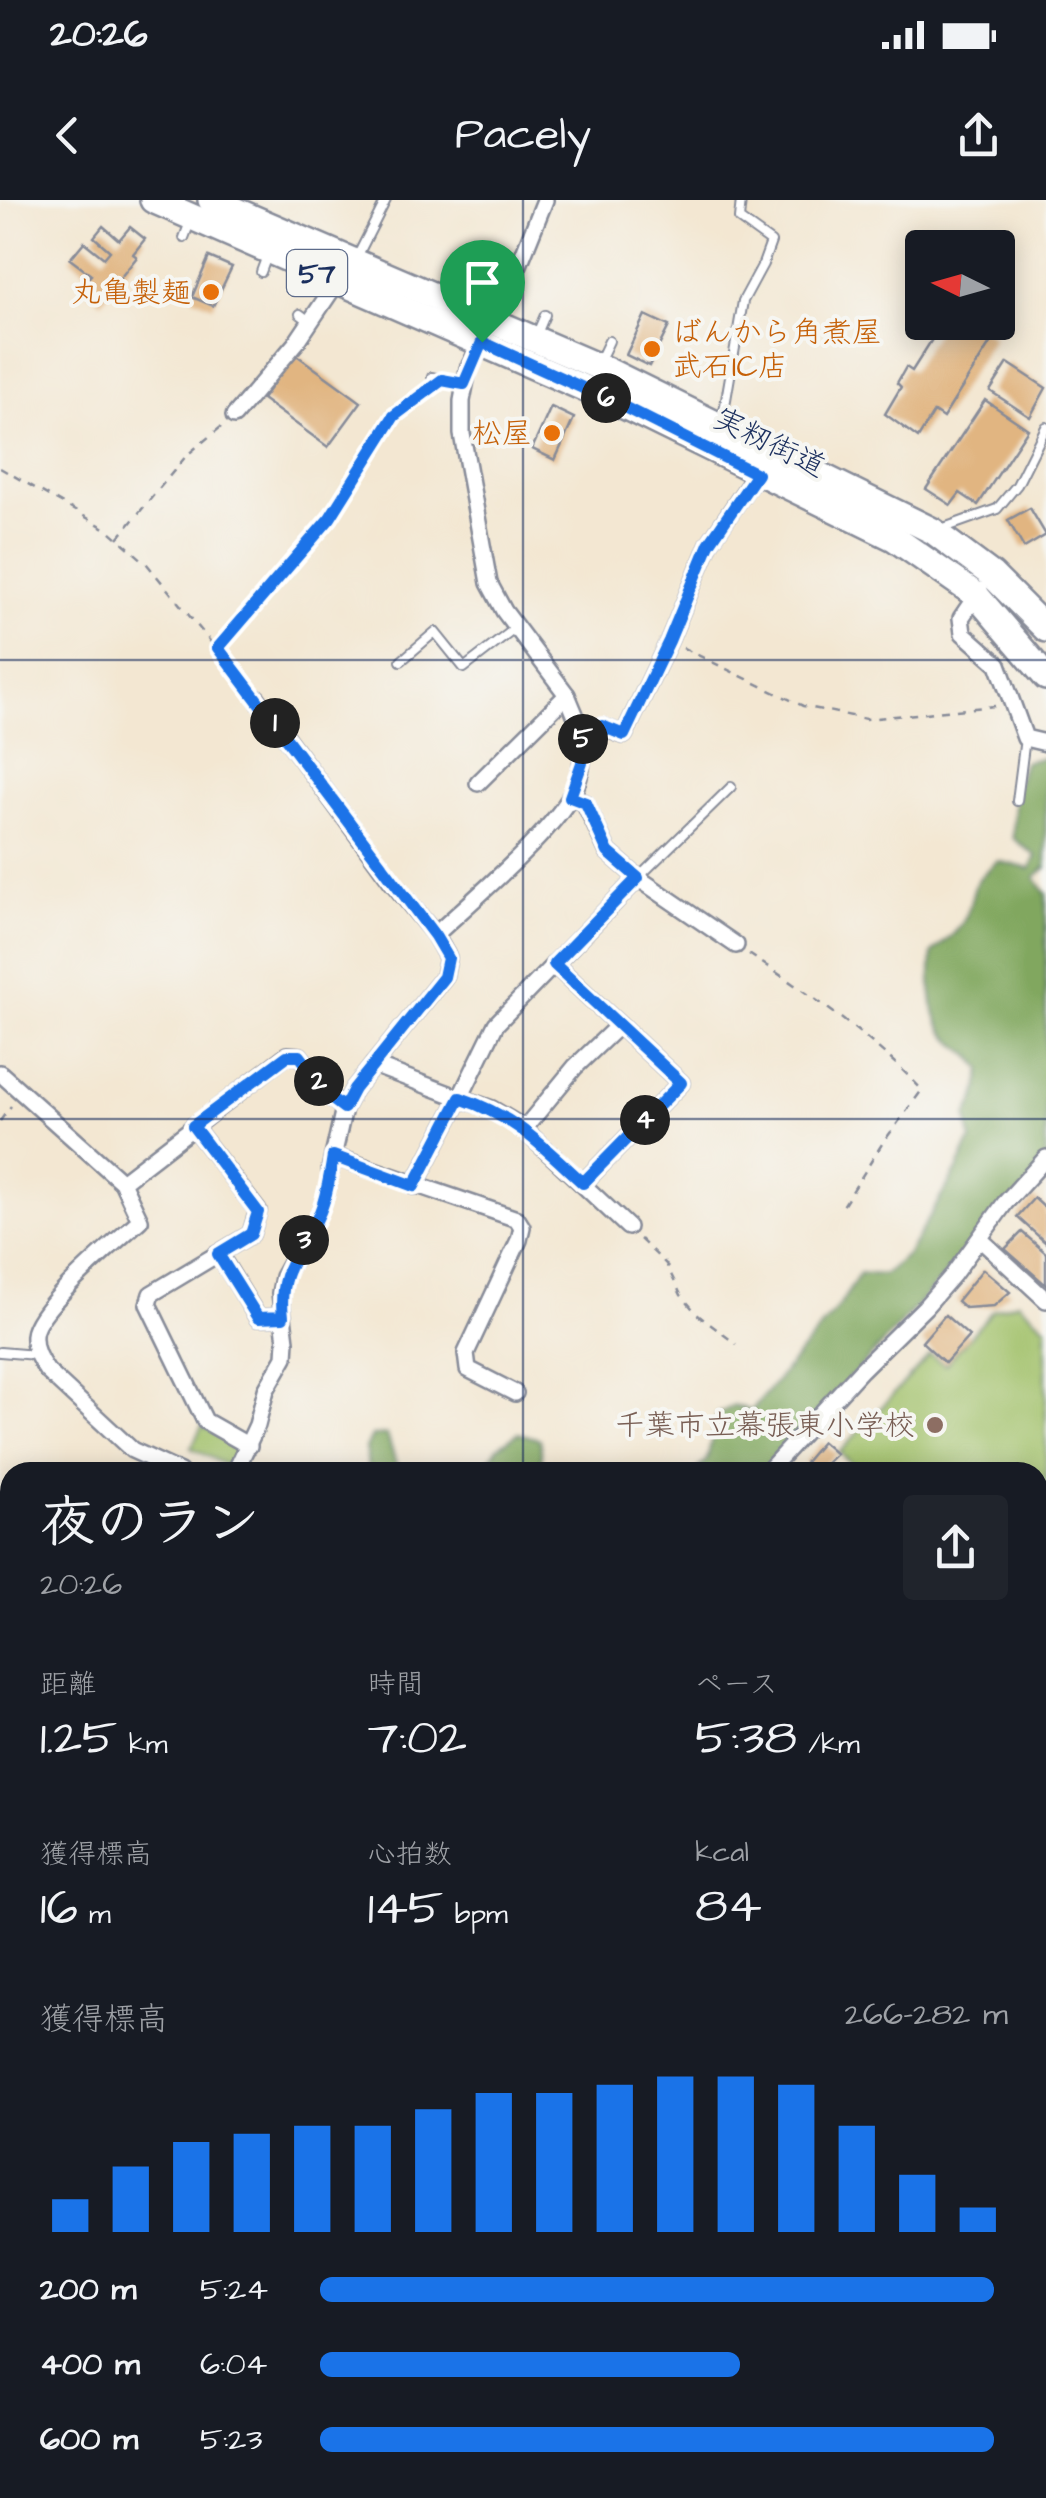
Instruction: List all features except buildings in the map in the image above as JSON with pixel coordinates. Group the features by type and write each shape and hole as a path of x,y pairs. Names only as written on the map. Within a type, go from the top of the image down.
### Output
{"main road":[{"name":"実籾街道","path":"153,200 488,332 534,340 598,366 933,531 992,575 1046,629"},
{"name":"実籾街道","path":"195,218 265,262 346,273 442,301 488,332 618,404 894,538 976,596 1046,677"}],"street":[{"path":"435,936 536,838 570,797 582,763 582,731 567,696 489,583 462,434 464,384 488,332 519,282 518,247 545,200"},
{"path":"234,416 296,344 309,320 346,273"},
{"path":"582,731 602,726 624,735 709,544 757,474"},
{"path":"992,575 961,618 963,633 998,664 1025,738 1046,743"},
{"path":"478,783 567,696"},
{"path":"257,698 448,958 446,974 354,1089 344,1108 332,1163 518,1219 522,1227 466,1354 468,1369 516,1393"},
{"path":"570,797 586,803 608,852 638,878 736,944"},
{"path":"414,1186 496,1024 638,878"},
{"path":"554,964 681,1083 583,1183"},
{"path":"524,1129 575,1066 620,1025"},
{"path":"122,1182 287,1056 300,1056 332,1099 344,1108"},
{"path":"374,1065 492,1109 524,1129 628,1227"},
{"path":"0,1073 122,1182 140,1220 44,1309 34,1332 36,1355 46,1371 132,1450 158,1462"},
{"path":"193,1126 258,1212 251,1234 151,1294 148,1304 205,1422 248,1446"},
{"path":"776,1462 925,1308 1005,1204 1046,1158"},
{"path":"240,1462 266,1390 285,1357 280,1294 284,1277 305,1238"},
{"path":"980,1239 1046,1300"},
{"path":"218,1254 258,1318 283,1317"}],"lane":[{"path":"346,273 386,200"},
{"path":"721,428 743,301 764,264 771,242 739,220 741,200"},
{"path":"442,301 452,275"},
{"path":"534,340 545,315"},
{"path":"598,366 609,341"},
{"path":"437,378 464,384"},
{"path":"933,531 997,509 1017,485 1046,427"},
{"path":"401,660 435,632 464,668 516,627"},
{"path":"1017,801 1025,738"},
{"path":"638,878 731,786"},
{"path":"305,1238 320,1212 332,1163"},
{"path":"0,1352 36,1355"}],"path":[{"path":"218,648 330,518 394,416 437,378"},
{"path":"118,538 187,455 234,416"},
{"path":"0,468 118,538 146,563 257,698"},
{"path":"669,641 803,706 866,719 1011,704"},
{"path":"736,944 856,1030 922,1090 840,1211"},
{"path":"0,1121 22,1092"},
{"path":"628,1227 666,1264 681,1296 736,1344"}],"green space":[{"path":"1046,760 1046,868 1035,877 1046,894 1046,1166 773,1462 705,1462 717,1415 734,1405 751,1411 840,1305 860,1273 884,1275 907,1255 957,1170 971,1139 967,1116 977,1095 982,1069 938,1022 932,993 932,953 963,921 974,887 987,870 998,861 1030,869 1036,856 1013,838 1014,793 1024,762"},
{"path":"1018,1302 1046,1327 1046,1462 849,1462 839,1453 930,1355 945,1365 993,1310"},
{"path":"202,1426 237,1446 238,1454 234,1462 219,1462 191,1448"},
{"path":"518,1433 540,1439 542,1462 488,1462 498,1447"},
{"path":"387,1435 396,1462 367,1462 366,1448 372,1436"}],"place":[{"name":"丸亀製麺","path":"211,292"},
{"name":"ばんから角煮屋 武石IC店","path":"652,349"},
{"name":"松屋","path":"552,433"},
{"name":"千葉市立幕張東小学校","path":"935,1425"}],"route":[{"path":"482,342 757,474 709,544 624,735 602,726 582,731 582,763 570,797 586,803 608,852 638,878 554,964 681,1083 583,1183 519,1125 492,1109 460,1098 414,1186 333,1156 320,1212 284,1277 280,1294 283,1317 258,1318 218,1254 251,1234 258,1212 193,1126 287,1056 300,1056 332,1099 344,1108 354,1089 444,977 448,958 218,648 330,518 394,416 442,380 464,384 482,342"}]}
